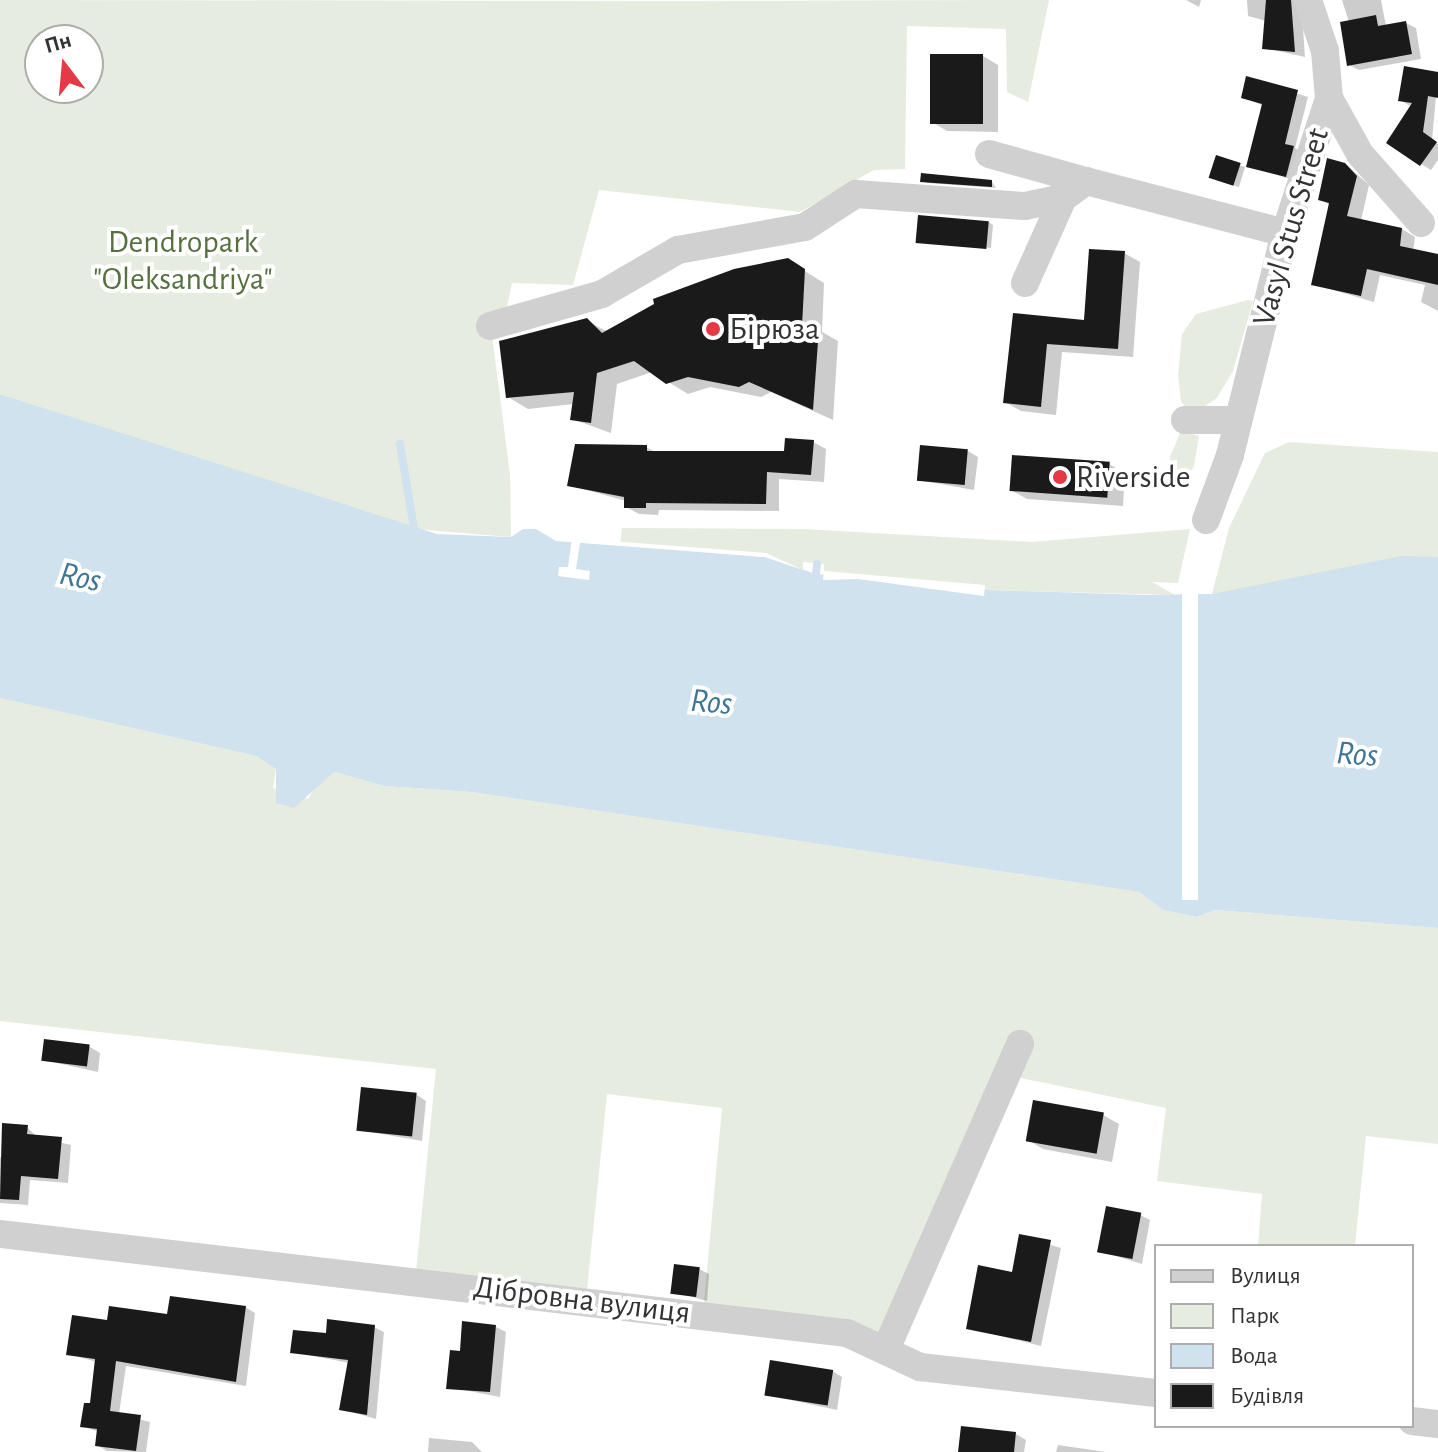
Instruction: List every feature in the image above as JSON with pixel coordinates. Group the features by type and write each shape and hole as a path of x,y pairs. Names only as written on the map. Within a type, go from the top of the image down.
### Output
{"street":[{"name":"Vasyl Stus Street","path":"1206,520 1230,455 1285,233 1329,98 1325,51 1308,0"},
{"path":"1329,98 1360,154 1421,223"},
{"path":"989,154 1285,233"},
{"path":"490,326 602,294 678,250 805,227 856,194 1025,206 1063,198 1086,181"},
{"path":"1025,283 1063,198"},
{"path":"1185,420 1238,420"},
{"path":"887,1347 1020,1044"},
{"name":"Дібровна вулиця","path":"0,1234 847,1333 887,1347 898,1360 920,1367 1154,1393"},
{"path":"1414,1421 1438,1424"}],"green space":[{"name":"Dendropark \"Oleksandriya\"","path":"0,0 1049,0 1028,102 1007,92 1006,29 907,26 905,169 874,170 800,212 599,190 573,285 512,283 506,311 490,320 510,474 511,537 414,529 0,394"},
{"path":"1253,301 1233,371 1217,398 1202,408 1187,409 1181,401 1178,375 1182,334 1196,314"},
{"path":"1181,431 1199,436 1194,466 1181,488 1172,482 1170,457"},
{"path":"1289,442 1438,452 1438,571 1212,594 1229,528 1265,453"},
{"path":"622,528 804,529 1032,542 1190,529 1178,583 1152,582 1175,595 989,590 824,575 824,564 803,562 803,570 765,557 620,545"},
{"path":"0,698 256,756 276,769 273,788 308,799 319,780 334,772 384,786 471,792 1139,892 1163,910 1195,917 1215,910 1438,928 1438,1144 1366,1136 1355,1244 1258,1244 1262,1194 1157,1181 1166,1108 1006,1075 887,1347 703,1314 722,1108 607,1094 587,1290 416,1272 436,1069 0,1021"}],"water":[{"name":"Ros","path":"0,394 437,534 511,537 523,529 536,529 556,541 765,557 816,574 989,590 1147,595 1212,594 1401,556 1438,557 1438,928 1215,910 1196,917 1163,910 1139,892 471,792 384,786 334,772 294,808 276,803 276,769 256,756 0,698"}],"pier":[{"path":"572,538 766,553 803,570 765,557 580,542 576,569 590,571 589,580 558,576 559,567 568,567"},
{"path":"824,571 985,585 984,596 858,579 823,580"},
{"path":"1182,591 1198,591 1198,900 1182,900"}],"building":[{"path":"1266,0 1291,0 1295,52 1262,49"},
{"path":"1376,15 1378,26 1406,21 1412,54 1347,66 1340,22"},
{"path":"930,54 983,54 983,124 930,124"},
{"path":"1404,66 1438,72 1438,98 1428,96 1423,132 1437,142 1420,166 1386,143 1412,103 1398,101"},
{"path":"1246,76 1298,90 1285,144 1294,146 1286,177 1246,167 1262,104 1241,98"},
{"path":"1216,155 1241,163 1233,186 1209,178"},
{"path":"1327,158 1345,163 1357,176 1347,216 1402,228 1400,246 1438,254 1438,285 1367,269 1361,296 1311,285 1329,203 1318,200"},
{"path":"921,173 992,180 992,187 920,182"},
{"path":"918,215 989,221 986,249 916,243"},
{"path":"1089,249 1125,251 1118,349 1047,344 1041,407 1003,403 1013,313 1084,320"},
{"name":"Бірюза","path":"788,258 805,269 802,326 819,328 813,410 749,382 739,387 688,377 666,384 634,361 597,373 591,423 570,420 574,392 506,398 499,341 587,318 602,333 654,304 653,299 734,269"},
{"path":"785,438 814,440 811,475 767,472 766,504 646,503 646,508 624,508 624,497 567,486 575,444 647,445 647,451 784,451"},
{"path":"920,445 968,449 965,485 917,481"},
{"name":"Riverside","path":"1012,455 1110,462 1107,498 1009,491"},
{"path":"44,1039 90,1045 87,1066 41,1061"},
{"path":"361,1087 417,1093 412,1137 356,1131"},
{"path":"1033,1100 1104,1113 1097,1154 1026,1141"},
{"path":"2,1123 28,1125 27,1134 62,1137 58,1179 21,1176 19,1200 0,1199"},
{"path":"1106,1206 1141,1213 1132,1259 1097,1252"},
{"path":"1019,1234 1051,1240 1031,1342 966,1329 978,1265 1012,1272"},
{"path":"674,1264 700,1267 696,1297 670,1294"},
{"path":"170,1296 246,1306 236,1382 116,1361 110,1411 141,1415 136,1451 95,1446 97,1429 80,1427 84,1403 90,1403 95,1359 66,1355 72,1315 107,1320 109,1306 167,1314"},
{"path":"327,1319 375,1325 367,1415 339,1410 348,1360 290,1353 293,1330 326,1333"},
{"path":"462,1321 496,1325 490,1392 446,1389 450,1350 460,1351"},
{"path":"770,1360 833,1370 828,1406 764,1396"},
{"path":"961,1426 1016,1432 1014,1452 958,1452"}],"waterway":[{"path":"400,444 414,529"},
{"path":"816,574 817,564"}],"place":[{"name":"Бірюза","path":"713,329"},
{"name":"Riverside","path":"1060,477"}]}
